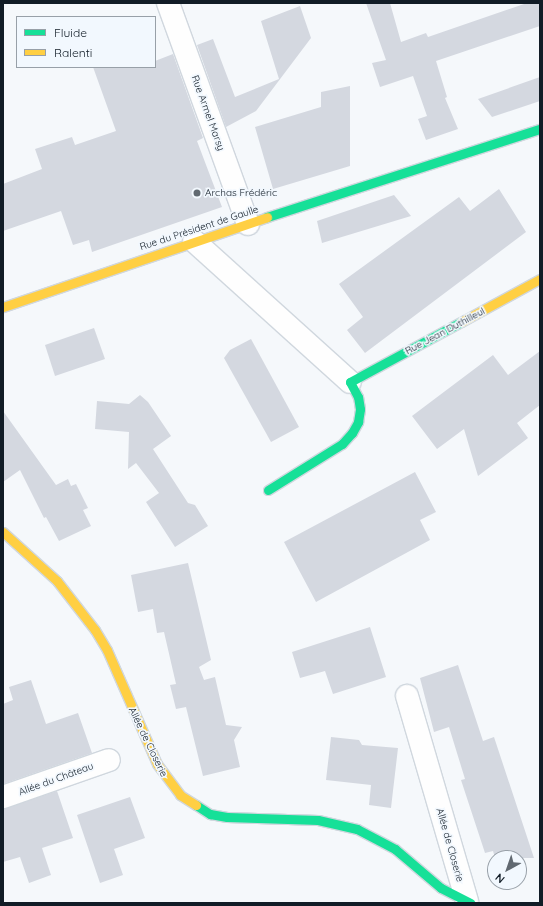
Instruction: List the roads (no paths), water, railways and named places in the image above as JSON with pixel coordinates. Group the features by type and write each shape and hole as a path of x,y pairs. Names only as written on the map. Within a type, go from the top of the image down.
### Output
{"street":[{"name":"Rue Armel Marsy","path":"168,3 248,224"},
{"name":"Rue du Président de Gaulle","path":"3,307 194,241 540,129"},
{"path":"194,241 350,382 358,397 360,409 358,422 352,433 342,444 268,490"},
{"name":"Rue Jean Duthilleul","path":"350,382 540,279"},
{"name":"Allée de Closerie","path":"3,532 57,581 95,630 107,650 157,764 180,795 210,814 227,818 318,820 358,829 395,849 435,884 469,902"},
{"name":"Allée de Closerie","path":"407,696 469,902"},
{"name":"Allée du Château","path":"3,797 109,760"}],"place":[{"name":"Archas Frédéric","path":"197,193"}]}
